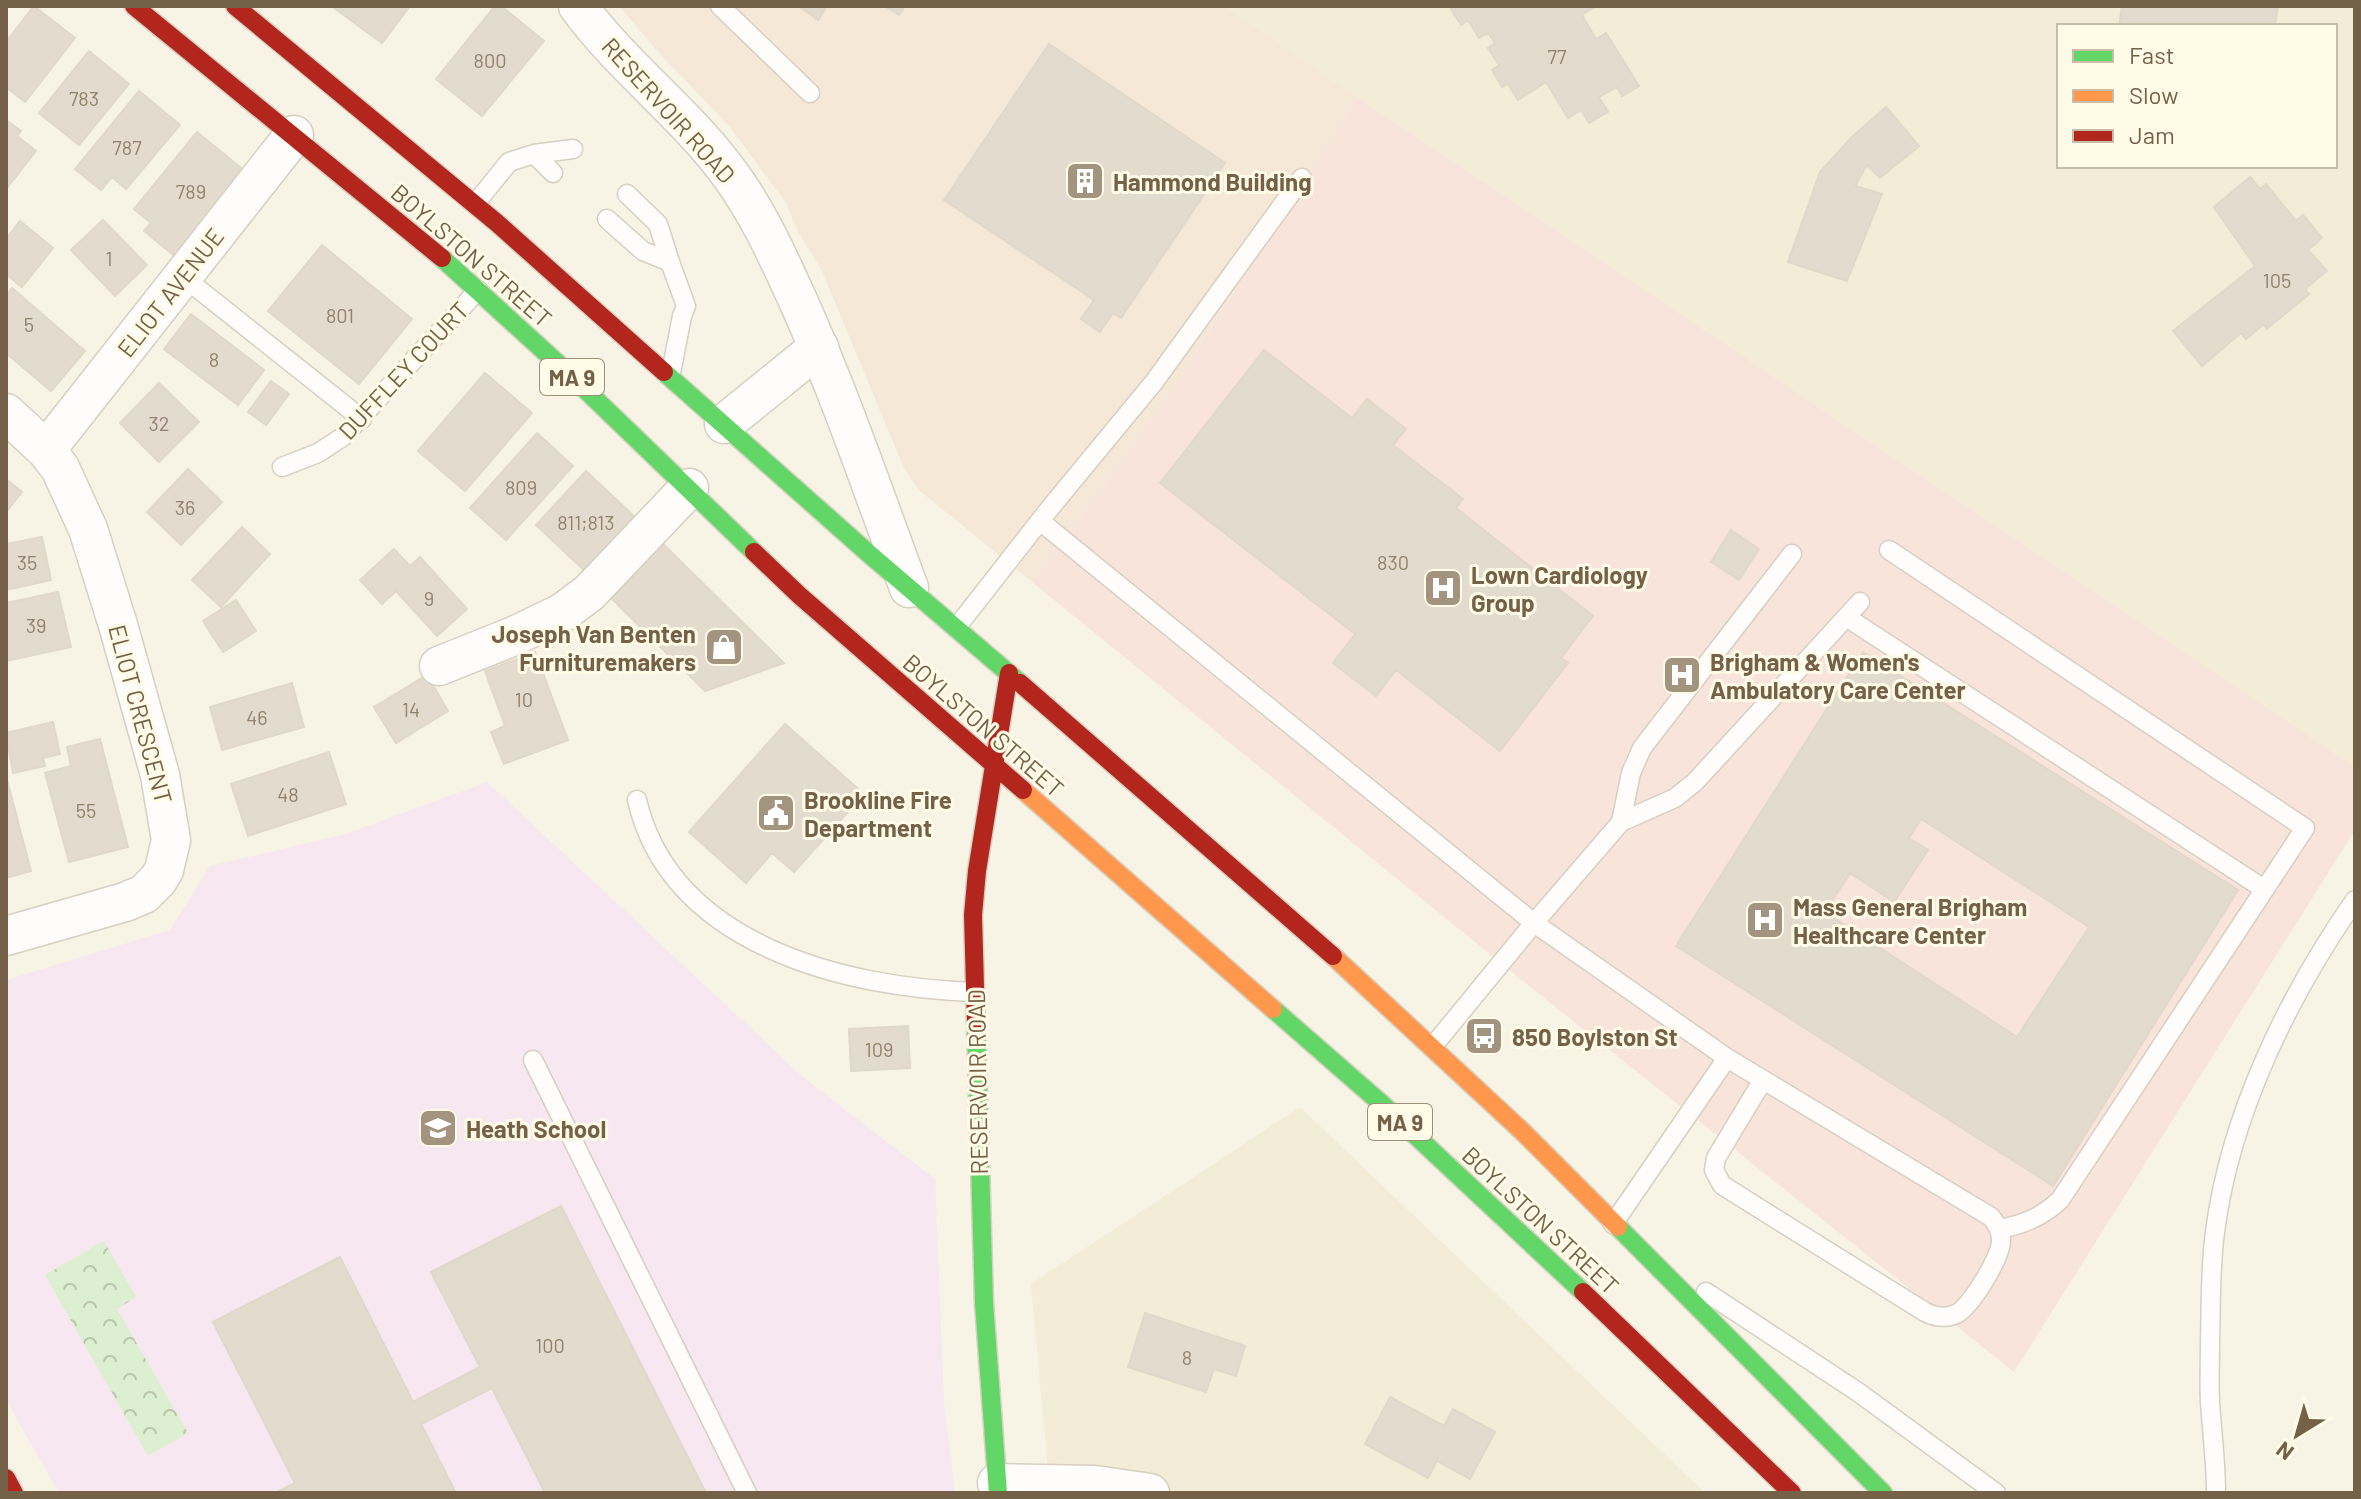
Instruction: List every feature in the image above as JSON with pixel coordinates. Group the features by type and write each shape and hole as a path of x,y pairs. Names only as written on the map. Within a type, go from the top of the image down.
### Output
{"main road":[{"name":"BOYLSTON STREET","path":"134,6 478,290 799,595 1383,1105 1792,1493"},
{"name":"BOYLSTON STREET","path":"235,6 475,204 909,588 1281,909 1433,1046 1523,1132 1883,1493"},
{"name":"RESERVOIR ROAD","path":"998,1488 984,1303 974,903 1009,673"},
{"path":"6,1478 14,1493"}],"street":[{"name":"RESERVOIR ROAD","path":"578,6 612,46 705,142 731,176 763,229 819,347 909,588"},
{"name":"ELIOT AVENUE","path":"46,450 294,135"},
{"path":"724,424 819,347"},
{"name":"ELIOT CRESCENT","path":"6,413 46,450 60,468 88,529 160,775 171,840 164,870 144,894 6,936"},
{"path":"439,666 562,613 589,593 689,488"},
{"path":"998,1488 1095,1485 1150,1493"}],"lane":[{"path":"720,6 810,93"},
{"path":"475,204 509,162 534,154 573,149"},
{"path":"534,154 553,173"},
{"path":"956,628 1154,382 1302,178"},
{"path":"627,194 658,224 686,306 671,376"},
{"path":"607,219 643,251 670,262"},
{"path":"182,276 362,419"},
{"name":"DUFFLEY COURT","path":"282,467 318,453 344,436 478,290"},
{"path":"1040,521 1534,923 1727,1058 1985,1213 1999,1229 2000,1250 1970,1301 1960,1312 1939,1317 1925,1312 1726,1189 1716,1175 1716,1158 1763,1080"},
{"path":"1889,550 2305,828 2060,1200 2041,1216 1999,1229"},
{"path":"1621,822 1631,773 1642,748 1792,554"},
{"path":"1433,1046 1621,822 1675,798 1695,782 1860,602"},
{"path":"1846,617 2264,889"},
{"path":"637,800 652,845 669,872 697,902 733,928 779,953 825,969 889,984 975,992"},
{"path":"2216,1493 2216,1453 2210,1400 2211,1312 2219,1206 2235,1142 2255,1082 2327,941 2355,900"},
{"path":"1613,1224 1727,1058"},
{"path":"533,1060 747,1493"},
{"path":"1632,1242 1858,1392 1996,1493"}],"shaded area":[{"path":"619,6 1224,6 1357,97 1164,402 1032,582 920,491 912,481 822,271 797,230 786,203 730,127"},
{"path":"1224,6 2355,6 2355,767 1357,97"},
{"name":"Brigham & Women's Ambulatory Care Center","path":"1357,97 2355,767 2355,830 2014,1372 1524,982 1032,582 1164,402"},
{"name":"Heath School","path":"487,782 803,1077 935,1179 944,1402 955,1493 59,1493 6,1400 6,980 170,930 210,866 346,834"},
{"path":"1300,1107 1705,1493 1050,1493 1031,1284"}],"green space":[{"path":"104,1241 136,1297 117,1309 188,1433 148,1456 45,1275"}],"building":[{"path":"34,6 75,38 25,102 6,87 6,42"},
{"path":"335,6 410,6 382,43"},
{"path":"495,6 501,6 544,41 482,116 436,79"},
{"path":"798,6 827,6 818,20"},
{"path":"885,6 905,6 899,15"},
{"path":"1456,6 1596,6 1582,15 1596,39 1606,33 1639,86 1622,96 1617,87 1599,97 1608,112 1589,123 1581,110 1568,118 1546,82 1518,100 1508,84 1502,87 1492,70 1499,65 1488,48 1495,43 1488,33 1479,38 1468,20 1461,25 1451,9"},
{"path":"2122,6 2278,6 2275,24 2119,24"},
{"name":"Hammond Building","path":"1049,44 1225,163 1121,318 1113,313 1100,332 1081,319 1094,300 944,200"},
{"path":"89,51 129,84 79,145 39,113"},
{"path":"139,91 180,125 126,189 112,177 101,190 75,169"},
{"path":"1886,107 1919,146 1880,178 1867,165 1855,186 1882,194 1847,281 1788,262 1820,172 1852,137"},
{"path":"6,120 21,131 17,136 36,151 6,189"},
{"path":"197,132 247,173 177,258 144,231 151,223 134,209"},
{"path":"2250,177 2260,189 2266,184 2296,221 2303,215 2322,238 2308,250 2327,271 2305,289 2309,294 2267,329 2264,324 2246,339 2241,333 2202,366 2173,331 2255,266 2214,207"},
{"path":"103,220 147,265 115,296 71,250"},
{"path":"20,221 53,248 22,287 6,274 6,239"},
{"path":"322,245 412,319 359,384 268,311"},
{"path":"12,288 85,351 51,391 6,353 6,296"},
{"path":"191,314 264,370 238,405 164,349"},
{"path":"1264,350 1352,418 1367,399 1406,429 1393,445 1463,499 1456,508 1593,616 1561,658 1568,663 1500,751 1396,670 1376,696 1333,663 1355,634 1160,483"},
{"path":"485,373 532,413 465,491 418,451"},
{"path":"271,381 289,394 266,425 248,412"},
{"path":"159,383 199,422 159,462 120,423"},
{"path":"537,433 573,466 506,540 470,508"},
{"path":"188,469 222,502 181,545 147,512"},
{"path":"586,471 636,518 586,572 536,525"},
{"path":"6,479 22,492 6,512"},
{"path":"242,527 270,554 221,607 192,580"},
{"path":"1731,530 1759,549 1739,580 1711,562"},
{"path":"42,537 51,580 6,590 6,544"},
{"path":"663,544 784,663 705,691 610,597"},
{"path":"394,549 410,566 420,557 467,609 437,636 396,591 382,604 360,580"},
{"path":"58,592 71,647 6,661 6,603"},
{"path":"236,600 256,631 223,652 203,621"},
{"path":"535,652 568,740 504,764 491,732 505,726 485,671"},
{"name":"Mass General Brigham Healthcare Center","path":"1863,652 2238,890 2053,1186 1676,946","holes":["1921,819 2089,927 2017,1037 1825,912 1850,873 1894,902 1928,850 1909,838"]},
{"path":"427,675 448,711 396,743 374,707"},
{"path":"292,683 304,727 222,750 210,707"},
{"path":"53,722 60,754 43,758 45,766 13,773 6,733"},
{"name":"Brookline Fire Department","path":"785,724 864,794 794,872 772,853 746,883 689,832"},
{"path":"100,739 128,847 69,862 45,773 71,766 67,747"},
{"path":"329,752 346,804 248,836 231,784"},
{"path":"6,776 31,871 6,878"},
{"path":"908,1026 910,1068 851,1071 849,1029"},
{"path":"561,1206 706,1493 545,1493 492,1388 421,1424 456,1493 275,1493 295,1483 213,1322 340,1257 413,1402 480,1367 431,1272"},
{"path":"1145,1313 1245,1346 1236,1376 1214,1369 1206,1392 1128,1367"},
{"path":"1390,1397 1444,1426 1453,1409 1495,1432 1470,1479 1437,1461 1428,1478 1365,1444"}],"traffic: fast":[{"path":"442,258 566,371 754,552"},
{"path":"664,372 1020,683"},
{"path":"1273,1009 1383,1105 1583,1292"},
{"path":"976,1023 984,1303 998,1493"},
{"path":"1618,1227 1883,1493"}],"traffic: slow":[{"path":"1023,790 1273,1009"},
{"path":"1333,956 1523,1132 1618,1227"}],"traffic: jam":[{"path":"134,6 442,258"},
{"path":"235,6 497,223 664,372"},
{"path":"754,552 1023,790"},
{"path":"976,1023 973,915 977,871 1009,673"},
{"path":"1020,683 1333,956"},
{"path":"1583,1292 1792,1493"},
{"path":"6,1478 14,1493"}],"place":[{"name":"Hammond Building","path":"1085,181"},
{"name":"Lown Cardiology Group","path":"1443,588"},
{"name":"Joseph Van Benten Furnituremakers","path":"724,647"},
{"name":"Brigham & Women's Ambulatory Care Center","path":"1682,675"},
{"name":"Brookline Fire Department","path":"776,813"},
{"name":"Mass General Brigham Healthcare Center","path":"1765,920"},
{"name":"850 Boylston St","path":"1484,1036"},
{"name":"Heath School","path":"438,1128"}]}
